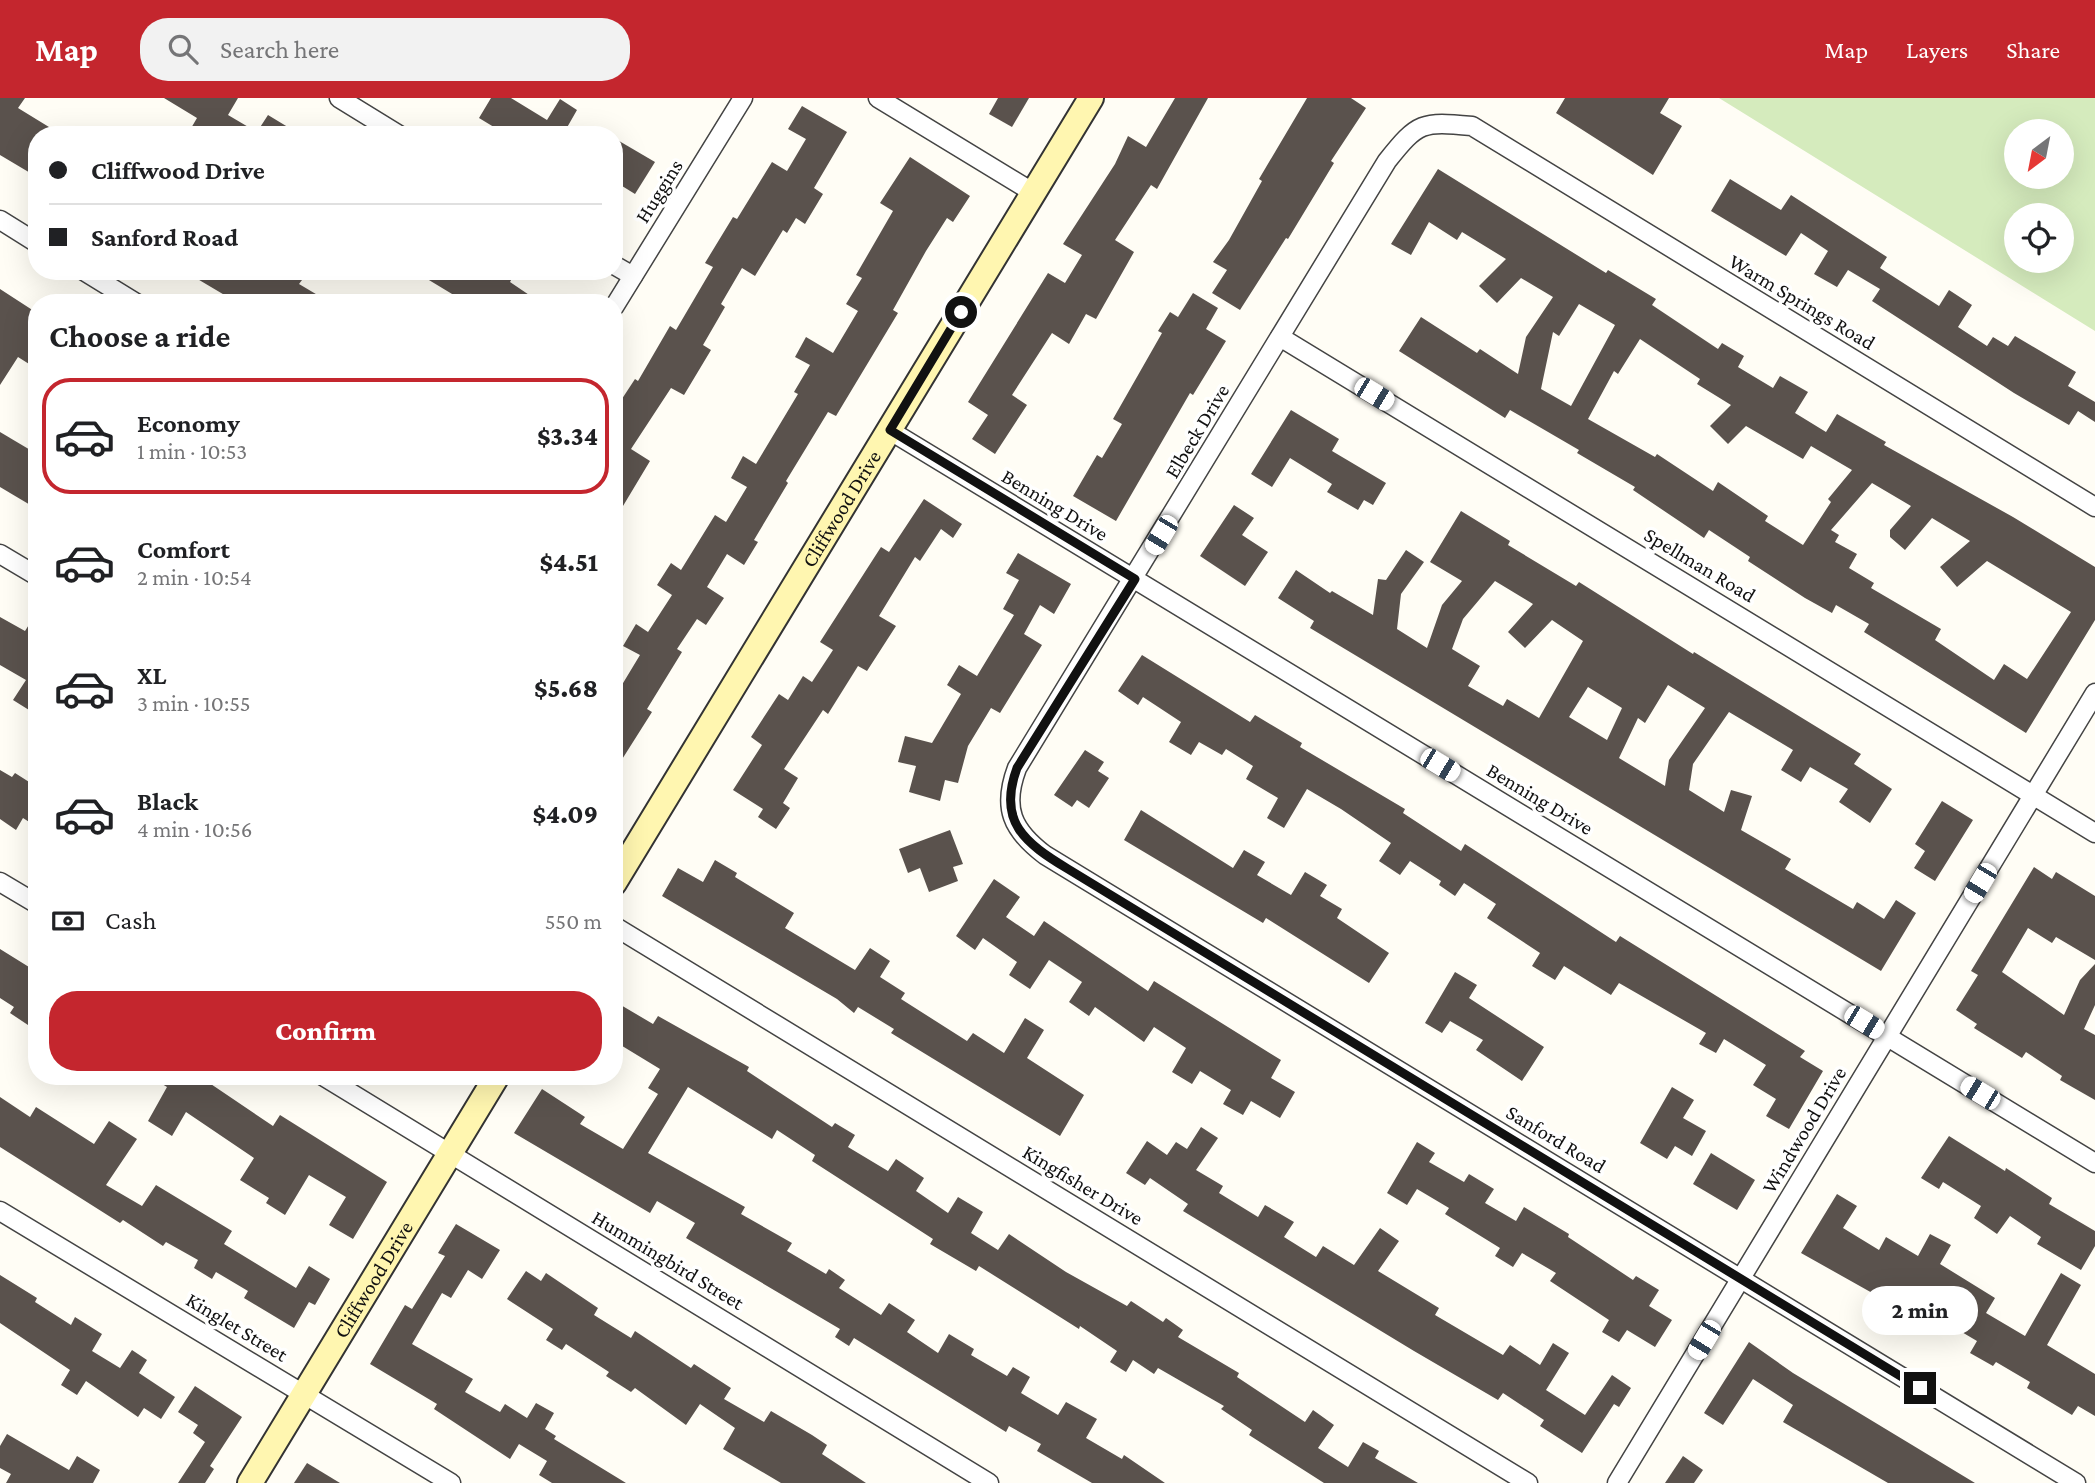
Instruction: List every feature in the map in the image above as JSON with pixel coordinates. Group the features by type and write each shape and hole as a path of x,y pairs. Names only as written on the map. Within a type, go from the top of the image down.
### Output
{"street":[{"path":"339,98 384,126"},
{"name":"Huggins","path":"622,294 743,98"},
{"path":"878,98 1034,193"},
{"name":"Cliffwood Drive","path":"623,868 1091,98"},
{"name":"Elbeck Drive","path":"1018,829 1010,811 1009,789 1017,768 1135,579 1387,160 1411,131 1438,123 1472,126 1486,135"},
{"name":"Warm Springs Road","path":"1486,135 2095,507"},
{"path":"0,220 28,237"},
{"path":"623,270 633,276"},
{"path":"99,280 121,294"},
{"name":"Spellman Road","path":"1280,337 2095,833"},
{"name":"Benning Drive","path":"890,430 2095,1163"},
{"path":"0,554 28,571"},
{"name":"Windwood Drive","path":"1617,1483 2095,693"},
{"name":"Sanford Road","path":"1018,829 1023,838 1045,855 2076,1483"},
{"path":"0,882 28,899"},
{"name":"Kingfisher Drive","path":"623,931 1528,1483"},
{"name":"Hummingbird Street","path":"338,1085 989,1483"},
{"name":"Cliffwood Drive","path":"250,1483 492,1085"},
{"name":"Kinglet Street","path":"0,1211 451,1483"}],"green space":[{"path":"1719,98 2095,98 2095,331"}],"building":[{"path":"0,98 25,98 18,108 47,126 28,126 28,172 0,155"},
{"path":"164,98 238,98 228,115 247,126 192,126 197,118"},
{"path":"491,98 511,98 547,120 560,99 577,110 568,126 492,126 479,118"},
{"path":"998,98 1029,98 1012,127 989,114"},
{"path":"1175,98 1208,98 1157,189 1151,185 1115,240 1134,252 1096,319 1086,314 1069,344 1052,333 1012,395 1027,405 995,454 972,439 988,415 968,402 1048,273 1065,283 1082,255 1063,244 1115,164 1128,136 1146,147"},
{"path":"1307,98 1351,98 1366,108 1331,161 1334,163 1288,239 1286,238 1240,310 1212,293 1227,270 1213,262 1229,240 1262,181 1259,179"},
{"path":"1565,98 1669,98 1660,113 1682,126 1653,175 1556,113"},
{"path":"802,106 847,132 814,188 823,194 805,224 796,218 787,233 783,230 755,276 742,268 721,304 725,307 703,345 711,350 684,395 671,388 631,449 650,461 623,506 623,397 635,379 638,381 670,326 676,330 713,267 705,263 733,217 737,219 772,162 787,171 806,139 788,129"},
{"path":"268,115 286,126 261,126"},
{"path":"623,143 655,162 635,194 623,187"},
{"path":"910,157 970,196 953,222 947,218 926,251 893,310 898,313 836,416 828,412 786,481 788,483 754,540 758,542 744,565 727,554 707,587 724,598 706,625 697,619 677,649 682,652 647,709 652,712 623,758 623,683 640,655 623,646 636,624 648,632 672,595 657,585 671,563 681,570 715,515 726,522 747,487 731,478 743,456 756,464 798,394 794,392 810,365 795,357 806,337 833,353 858,311 846,304 862,278 856,275 893,211 880,203"},
{"path":"1438,169 1606,273 1608,270 1656,299 1652,305 1718,349 1722,343 1744,356 1738,367 1773,388 1780,376 1808,392 1795,413 1826,432 1837,414 1886,442 1884,445 2013,517 2095,567 2095,620 2026,733 1864,632 1869,624 1836,605 1832,613 1805,598 1748,561 1750,557 1709,530 1704,538 1633,490 1635,487 1577,453 1579,450 1510,410 1505,418 1399,351 1421,317 1477,353 1480,349 1518,374 1526,337 1553,297 1521,278 1497,303 1479,286 1506,259 1462,232 1457,240 1429,222 1411,255 1391,244","holes":["1579,304 1615,325 1571,406 1541,389 1553,332 1559,336","1640,339 1700,379 1697,384 1731,405 1710,426 1728,444 1746,426 1803,459 1811,446 1852,470 1828,499 1831,502 1803,545 1765,521 1768,516 1718,482 1713,491 1657,454 1655,457 1588,419 1614,371 1618,374","1872,483 1911,506 1890,530 1890,537 1905,550 1932,518 1970,541 1940,567 1957,587 1987,561 2071,612 2027,679 2004,664 1994,680 1935,640 1941,629 1871,588 1874,583 1849,568 1857,554 1835,542 1839,535 1831,530"]},
{"path":"1730,179 1781,210 1791,195 1887,257 1880,268 1939,306 1949,290 1972,305 1958,327 1987,346 1993,337 2008,346 2015,336 2076,372 2068,386 2095,402 2095,422 2078,411 2069,425 2014,393 1872,301 1880,289 1848,270 1837,287 1814,274 1828,251 1801,233 1786,256 1711,211"},
{"path":"199,280 302,280 299,284 316,294 223,294"},
{"path":"429,280 511,280 510,282 528,294 465,294 452,294"},
{"path":"0,289 28,307 28,363 18,357 0,385"},
{"path":"1193,293 1218,308 1206,329 1226,341 1193,395 1190,393 1116,521 1073,496 1097,455 1102,458 1122,424 1113,419 1162,333 1158,331 1170,312 1178,317"},
{"path":"1291,410 1339,439 1332,451 1386,483 1373,505 1364,500 1358,510 1327,492 1332,484 1290,458 1272,487 1251,474"},
{"path":"0,432 28,449 28,504 0,487"},
{"path":"924,499 962,524 953,538 941,529 920,561 915,557 879,616 896,626 867,671 858,666 828,714 823,710 784,769 798,778 783,803 790,808 776,829 758,817 763,809 733,790 762,745 751,737 779,694 788,700 803,676 812,682 833,650 820,642 881,547 889,552"},
{"path":"1234,505 1254,518 1242,535 1268,552 1245,586 1200,556"},
{"path":"1461,511 1510,541 1508,545 1576,586 1579,582 1693,654 1694,652 1861,754 1854,764 1892,789 1870,823 1839,802 1848,789 1810,767 1801,782 1781,770 1793,750 1729,712 1693,764 1689,790 1724,812 1731,790 1752,796 1741,830 1791,859 1785,869 1853,909 1857,902 1884,919 1896,900 1916,913 1881,971 1310,628 1314,621 1278,598 1296,570 1330,593 1332,591 1373,615 1378,579 1386,580 1406,550 1424,562 1401,594 1397,629 1427,648 1442,605 1462,581 1430,562","holes":["1495,581 1533,604 1508,632 1525,648 1552,620 1583,641 1539,718 1507,699 1503,706 1468,686 1480,666 1452,649 1463,619","1668,685 1705,708 1669,760 1665,786 1619,758 1638,718 1645,723","1588,687 1622,708 1607,740 1569,717"]},
{"path":"1018,553 1071,584 1054,614 1040,605 1024,634 1042,645 1000,713 991,708 968,746 958,783 945,780 940,801 909,792 916,766 898,762 905,736 932,743 961,694 947,685 959,665 977,676 1014,615 1003,609 1019,580 1006,573"},
{"path":"0,617 25,631 28,626 28,709 13,700 26,680 0,665"},
{"path":"1142,655 1250,722 1255,715 1302,743 1300,747 1405,809 1403,813 1461,851 1465,844 1616,942 1620,936 1805,1051 1800,1057 1823,1071 1789,1129 1766,1116 1776,1099 1753,1085 1766,1065 1724,1039 1716,1053 1699,1044 1706,1033 1619,983 1611,995 1564,966 1555,980 1532,966 1540,953 1487,918 1496,904 1464,883 1455,896 1439,885 1441,881 1410,861 1400,875 1379,861 1391,843 1341,809 1307,789 1284,828 1267,818 1278,798 1246,779 1253,766 1226,749 1222,755 1199,742 1191,755 1169,742 1181,722 1143,697 1138,705 1118,691"},
{"path":"1085,750 1104,762 1098,771 1109,778 1089,808 1077,800 1072,807 1054,795"},
{"path":"0,770 12,777 15,773 28,781 28,821 23,818 16,830 0,819"},
{"path":"1942,801 1973,820 1935,881 1914,868 1925,851 1915,844"},
{"path":"1141,810 1233,868 1244,850 1265,862 1257,875 1291,895 1305,872 1327,885 1320,896 1342,909 1337,918 1389,953 1369,983 1266,918 1263,923 1124,840"},
{"path":"950,830 963,864 953,867 958,881 929,892 920,868 908,873 899,849"},
{"path":"715,860 737,873 735,877 794,913 785,928 855,970 870,948 890,961 880,977 905,993 901,999 967,1041 973,1033 1004,1053 1025,1018 1044,1030 1027,1058 1084,1095 1060,1136 891,1033 894,1029 858,1007 854,1013 837,999 662,896 678,868 703,882"},
{"path":"2034,867 2052,879 2056,872 2095,896 2095,960 2056,937 2052,943 2028,928 2002,972 2064,1015 2080,980 2095,964 2095,1005 2084,1029 2095,1035 2095,1100 2060,1080 2062,1076 2026,1052 2022,1058 1974,1028 1977,1024 1956,1010 1978,975 1971,971"},
{"path":"994,879 1020,897 1006,917 1034,936 1044,921 1148,991 1154,981 1281,1060 1271,1078 1295,1092 1280,1118 1251,1101 1243,1115 1223,1104 1231,1090 1200,1071 1192,1084 1172,1072 1186,1048 1154,1027 1144,1042 1095,1007 1089,1016 1069,1002 1082,982 1049,960 1030,989 1009,975 1017,962 983,938 975,950 956,936"},
{"path":"0,949 28,966 28,1025 10,1013 14,1007 0,998"},
{"path":"1455,972 1477,985 1469,998 1544,1047 1522,1081 1476,1050 1483,1040 1450,1021 1442,1033 1425,1023"},
{"path":"623,1006 653,1024 658,1016 749,1067 747,1071 832,1127 835,1123 855,1135 848,1147 888,1171 896,1159 924,1178 916,1191 948,1213 958,1197 983,1212 971,1233 998,1250 1009,1234 1066,1272 1127,1306 1131,1301 1163,1322 1166,1318 1183,1330 1178,1337 1239,1373 1237,1377 1305,1422 1313,1410 1334,1425 1318,1448 1348,1467 1363,1442 1379,1451 1375,1458 1418,1483 1324,1483 1249,1435 1252,1430 1221,1409 1224,1406 1158,1368 1154,1374 1133,1360 1126,1372 1110,1362 1117,1351 1080,1326 1079,1329 979,1266 976,1271 930,1244 933,1239 812,1161 815,1155 777,1130 772,1139 688,1087 648,1153 745,1207 741,1214 792,1243 787,1251 826,1274 829,1269 845,1280 839,1288 881,1315 889,1303 915,1320 907,1332 938,1353 949,1334 974,1349 971,1355 1007,1376 1013,1367 1030,1377 1021,1393 1058,1415 1066,1402 1097,1419 1086,1438 1122,1459 1124,1455 1165,1483 1092,1483 1037,1451 1041,1444 1009,1426 1006,1432 854,1338 849,1346 835,1337 840,1329 686,1238 695,1223 657,1201 650,1213 514,1133 542,1089 585,1117 580,1124 623,1149 658,1094 648,1088 660,1069 623,1046"},
{"path":"164,1085 212,1085 273,1126 280,1115 387,1182 353,1239 329,1225 346,1197 309,1175 285,1215 266,1203 269,1198 240,1180 254,1158 186,1112 172,1136 148,1121 167,1087"},
{"path":"1672,1087 1694,1100 1683,1118 1706,1131 1692,1156 1675,1146 1667,1159 1640,1143"},
{"path":"0,1097 30,1117 36,1107 94,1144 109,1121 137,1139 106,1185 142,1206 156,1185 232,1231 224,1244 296,1288 309,1266 330,1279 315,1305 309,1302 294,1328 244,1298 248,1291 216,1272 212,1279 194,1268 198,1260 166,1242 163,1246 123,1220 120,1223 0,1147"},
{"path":"1201,1127 1218,1138 1196,1170 1223,1186 1219,1193 1258,1217 1265,1205 1294,1222 1284,1237 1316,1257 1323,1246 1354,1265 1380,1228 1399,1241 1378,1271 1439,1308 1435,1315 1503,1355 1510,1345 1540,1365 1553,1343 1569,1353 1546,1390 1585,1415 1612,1375 1631,1388 1619,1407 1614,1404 1582,1453 1540,1426 1544,1420 1503,1393 1498,1400 1414,1351 1183,1211 1188,1204 1150,1178 1145,1185 1126,1173 1147,1141 1167,1155 1176,1142 1187,1149"},
{"path":"1949,1136 2005,1171 2006,1168 2052,1198 2049,1204 2095,1231 2095,1246 2081,1270 2037,1244 2041,1237 2010,1216 1997,1234 1974,1218 1981,1206 1943,1182 1939,1189 1921,1178"},
{"path":"1417,1142 1435,1153 1429,1162 1464,1182 1469,1174 1494,1189 1485,1203 1516,1221 1524,1207 1569,1234 1568,1237 1633,1280 1636,1276 1659,1290 1649,1306 1672,1320 1655,1347 1627,1330 1619,1342 1602,1332 1609,1320 1550,1281 1556,1273 1522,1253 1513,1267 1495,1256 1500,1248 1445,1214 1449,1208 1417,1189 1407,1205 1387,1193"},
{"path":"1711,1153 1755,1180 1737,1210 1693,1184"},
{"path":"1837,1194 1857,1206 1843,1228 1879,1250 1886,1237 1918,1256 1930,1234 1951,1245 1940,1264 1995,1298 1986,1313 2025,1336 2061,1273 2081,1285 2047,1345 2095,1374 2095,1416 2078,1406 2072,1415 2027,1388 2030,1382 1996,1362 1993,1366 1970,1353 1977,1341 1938,1318 1930,1331 1913,1320 1915,1317 1801,1253"},
{"path":"456,1224 500,1250 482,1279 468,1270 451,1298 442,1293 412,1344 473,1379 465,1392 500,1412 505,1404 527,1418 536,1403 554,1413 545,1429 556,1436 554,1439 626,1483 552,1483 539,1475 547,1461 519,1444 510,1459 434,1409 437,1404 370,1364 405,1305 412,1309 445,1256 438,1253"},
{"path":"526,1271 541,1281 546,1273 598,1308 594,1315 631,1338 635,1331 691,1368 694,1364 731,1388 724,1399 764,1422 771,1411 812,1435 827,1445 822,1454 866,1483 781,1483 723,1449 735,1428 700,1404 686,1425 635,1388 631,1392 606,1376 609,1372 566,1344 562,1350 546,1340 553,1329 507,1299"},
{"path":"0,1275 37,1298 35,1302 71,1325 75,1317 102,1334 92,1351 120,1368 132,1350 147,1360 139,1373 175,1397 161,1419 144,1408 138,1417 86,1381 77,1395 61,1385 70,1370 0,1323"},
{"path":"1749,1342 1793,1373 1975,1483 1888,1483 1783,1422 1793,1405 1753,1379 1723,1425 1704,1413"},
{"path":"195,1386 242,1417 210,1466 214,1469 205,1483 178,1483 205,1442 193,1433 198,1425 178,1412"},
{"path":"7,1434 69,1470 77,1456 100,1470 93,1483 6,1483 11,1474 0,1468 0,1446"},
{"path":"1683,1456 1703,1470 1694,1483 1665,1483"},
{"path":"307,1463 340,1483 294,1483"}],"route":[{"path":"961,312 890,430 1135,579 1017,768 1009,789 1010,811 1023,838 1045,855 1920,1388"}]}
